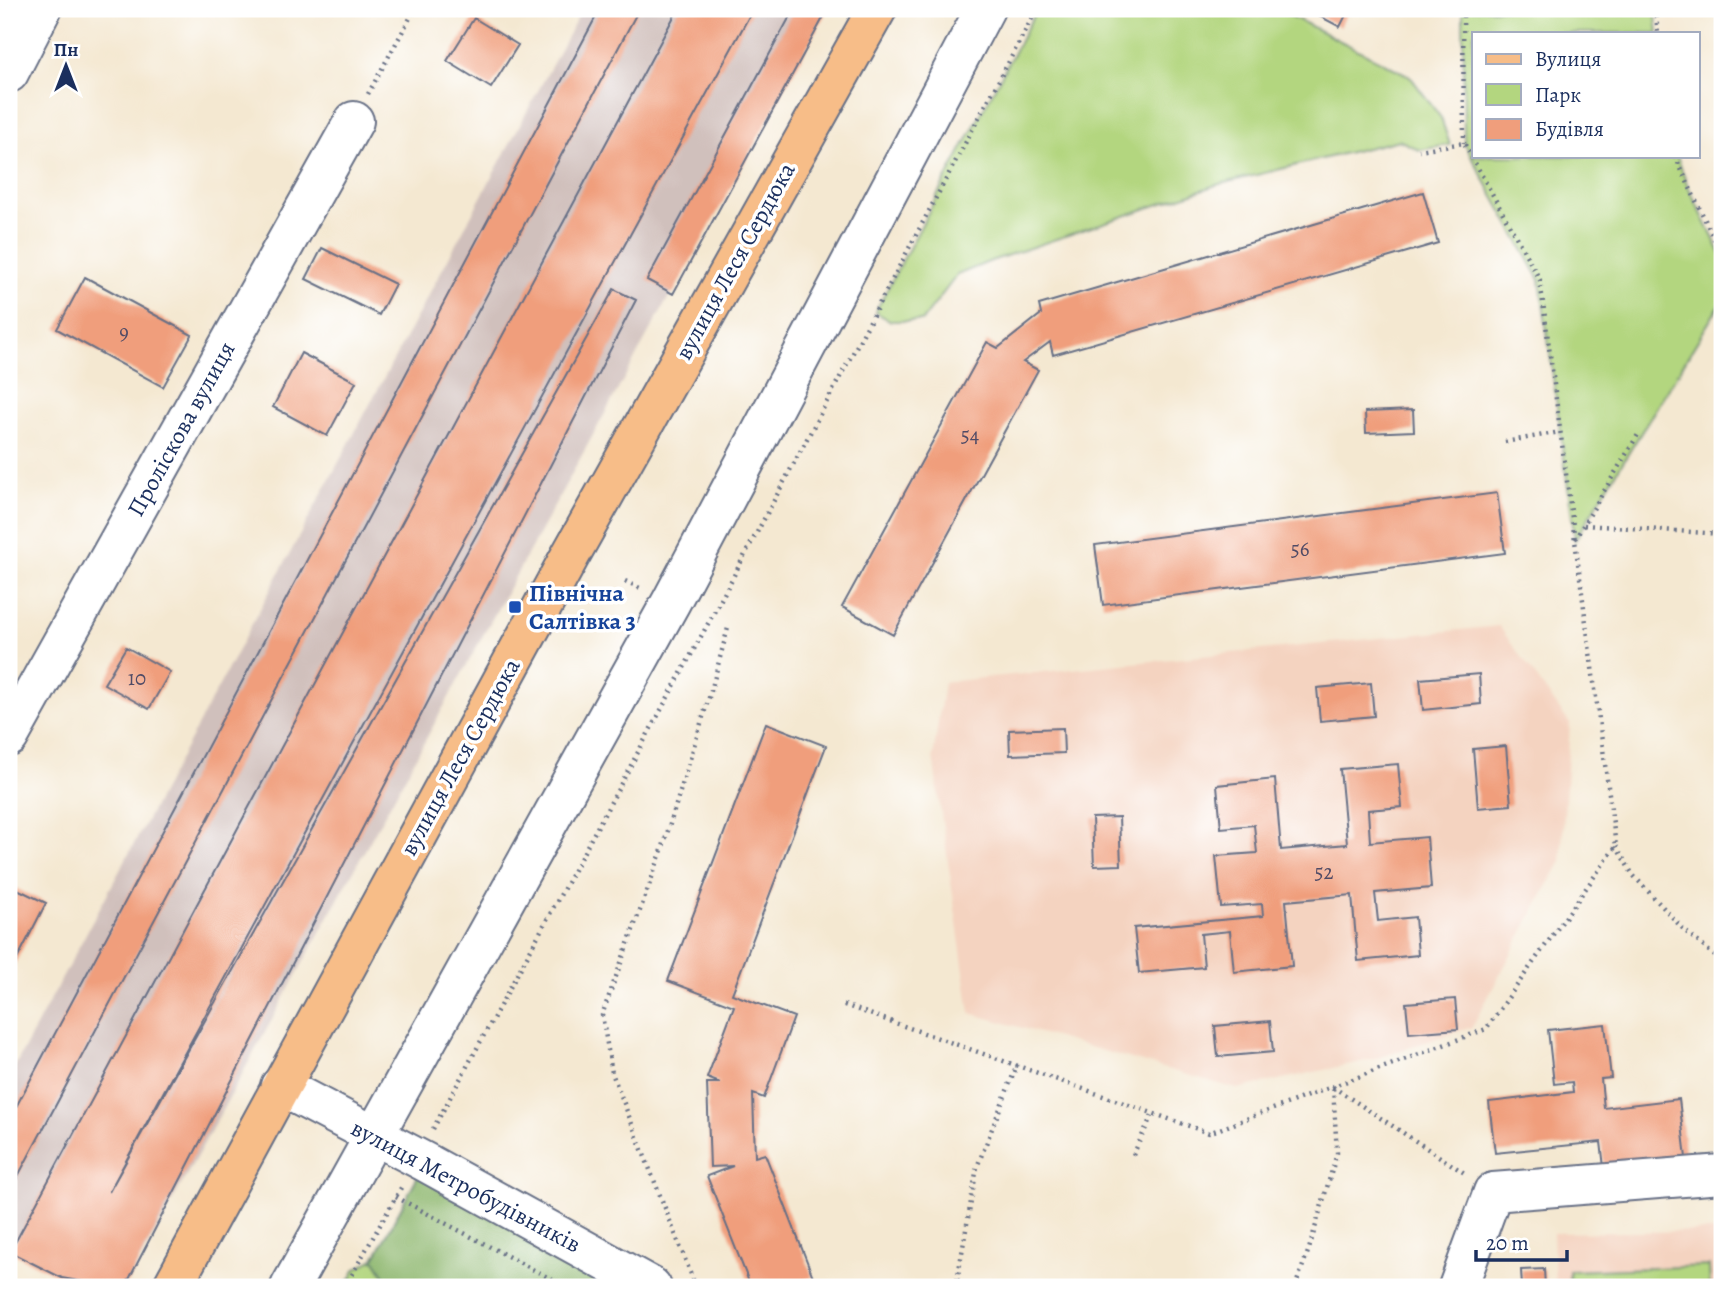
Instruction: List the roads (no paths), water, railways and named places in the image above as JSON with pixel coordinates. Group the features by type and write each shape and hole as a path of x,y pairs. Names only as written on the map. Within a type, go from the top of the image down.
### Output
{"main road":[{"name":"вулиця Леся Сердюка","path":"172,1287 577,544 877,9"}],"street":[{"path":"9,73 42,9"},
{"path":"290,1287 671,602 985,9"},
{"name":"Проліскова вулиця","path":"9,737 354,121"},
{"name":"вулиця Метробудівників","path":"280,1086 418,1158 652,1287"},
{"path":"1458,1287 1493,1192 1722,1174"}],"place":[{"name":"Північна Салтівка 3","path":"515,607"}]}
